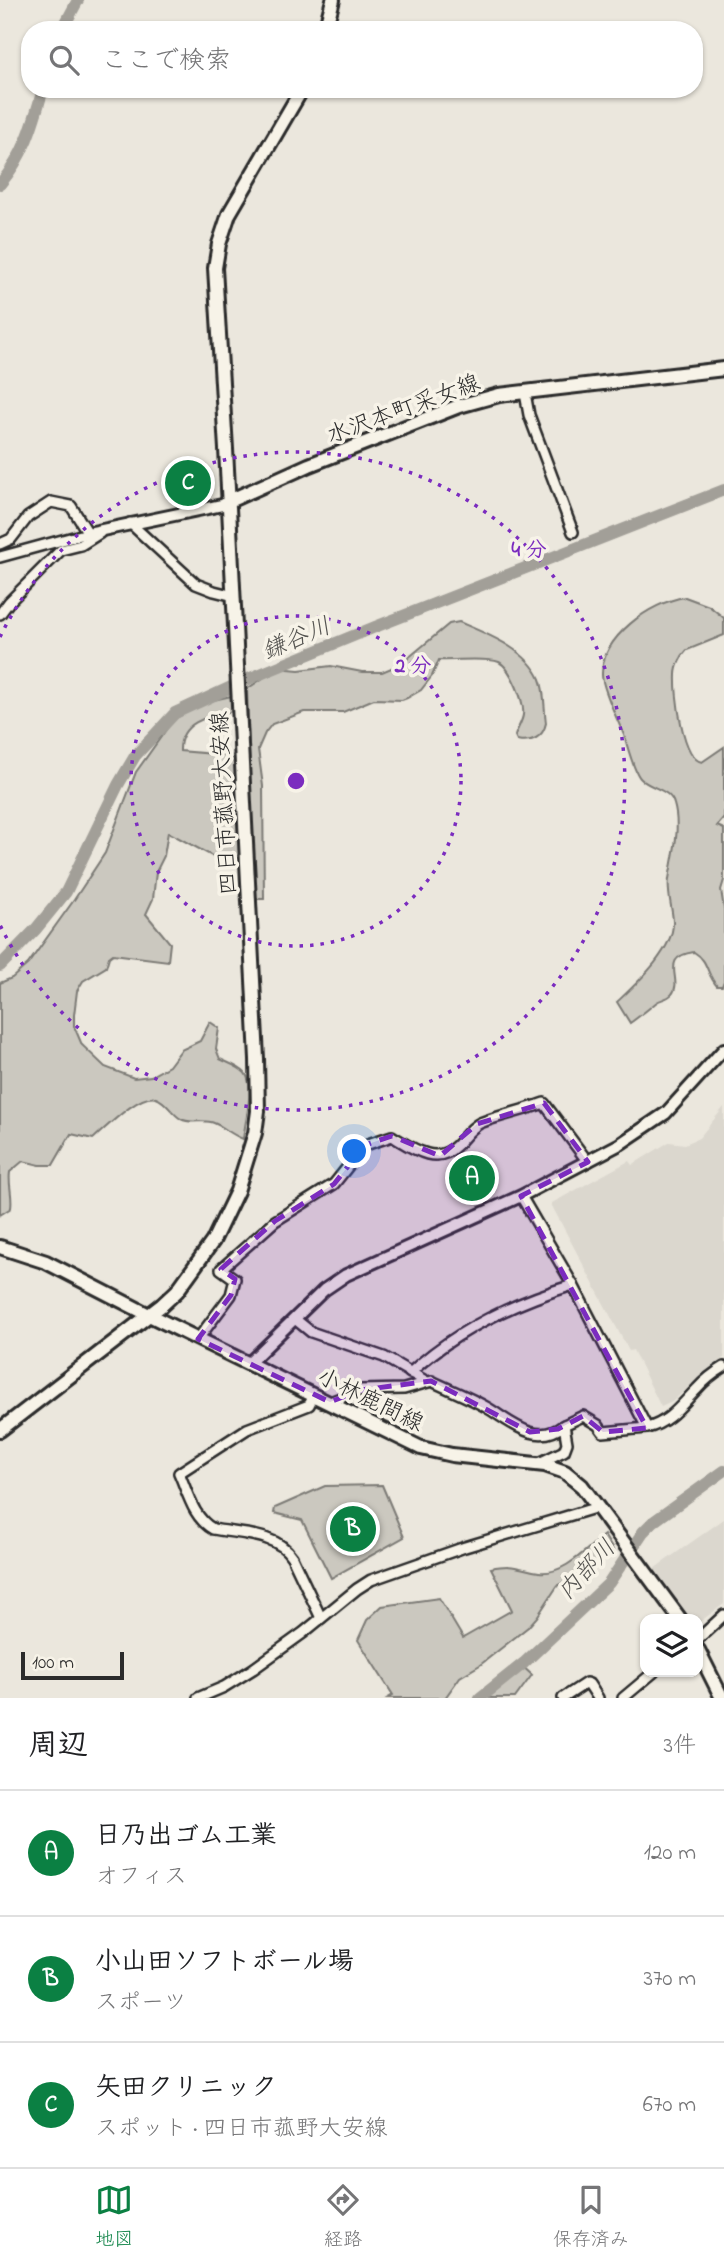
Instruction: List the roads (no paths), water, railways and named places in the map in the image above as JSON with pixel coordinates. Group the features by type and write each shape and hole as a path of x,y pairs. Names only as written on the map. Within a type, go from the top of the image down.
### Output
{"main road":[{"path":"327,21 333,0"},
{"name":"四日市菰野大安線","path":"0,1430 177,1291 221,1227 237,1191 257,1123 257,1059 229,500 215,281 219,244 229,214 297,98"},
{"name":"水沢本町采女線","path":"229,500 309,465 459,406 499,395 724,369"},
{"name":"小林鹿間線","path":"0,1247 46,1262 248,1364 429,1450 555,1467 574,1478 598,1507 676,1614"},
{"path":"703,1660 722,1698"}],"street":[{"path":"525,393 529,415 573,533"},
{"path":"0,558 88,533 215,506 229,500"},
{"path":"0,544 16,534 28,517 51,502 71,506 88,533"},
{"path":"130,523 196,584 234,602"},
{"path":"0,614 61,550 81,545 104,530"},
{"path":"248,1364 324,1290 345,1275 521,1196 589,1162 638,1133 666,1114 724,1049"},
{"path":"198,1339 231,1295 236,1279 221,1269 275,1221 334,1184 365,1145 392,1136 417,1150 434,1156 441,1155 456,1146 477,1125 544,1103 589,1162"},
{"path":"521,1196 573,1285 647,1428"},
{"path":"410,1373 428,1356 458,1335 536,1296 573,1285"},
{"path":"295,1319 311,1332 384,1357 427,1382"},
{"path":"330,1402 361,1390 404,1388 432,1381 530,1432 541,1433 558,1429 583,1416 598,1425 603,1432 658,1425 670,1418 697,1388 724,1367"},
{"path":"314,1395 309,1405 247,1429 179,1473 198,1516 207,1525 214,1529 272,1540 286,1548 321,1618"},
{"path":"537,1464 564,1451 567,1443 564,1425"},
{"path":"198,1698 253,1670 357,1589 388,1573 598,1507"},
{"path":"703,1634 724,1615"},
{"path":"624,1698 648,1677"},
{"path":"564,1698 586,1683 598,1698"}],"waterway":[{"path":"67,21 78,0"},
{"path":"0,184 22,151 40,98"},
{"name":"鎌谷川","path":"0,966 36,929 66,892 135,756 175,713 253,677 375,627 724,490"},
{"name":"内部川","path":"480,1698 524,1663 609,1583 643,1532 653,1522 724,1471"}],"place":[{"name":"矢田クリニック","path":"188,483"},
{"name":"日乃出ゴム工業","path":"472,1178"},
{"name":"小山田ソフトボール場","path":"353,1529"}]}
